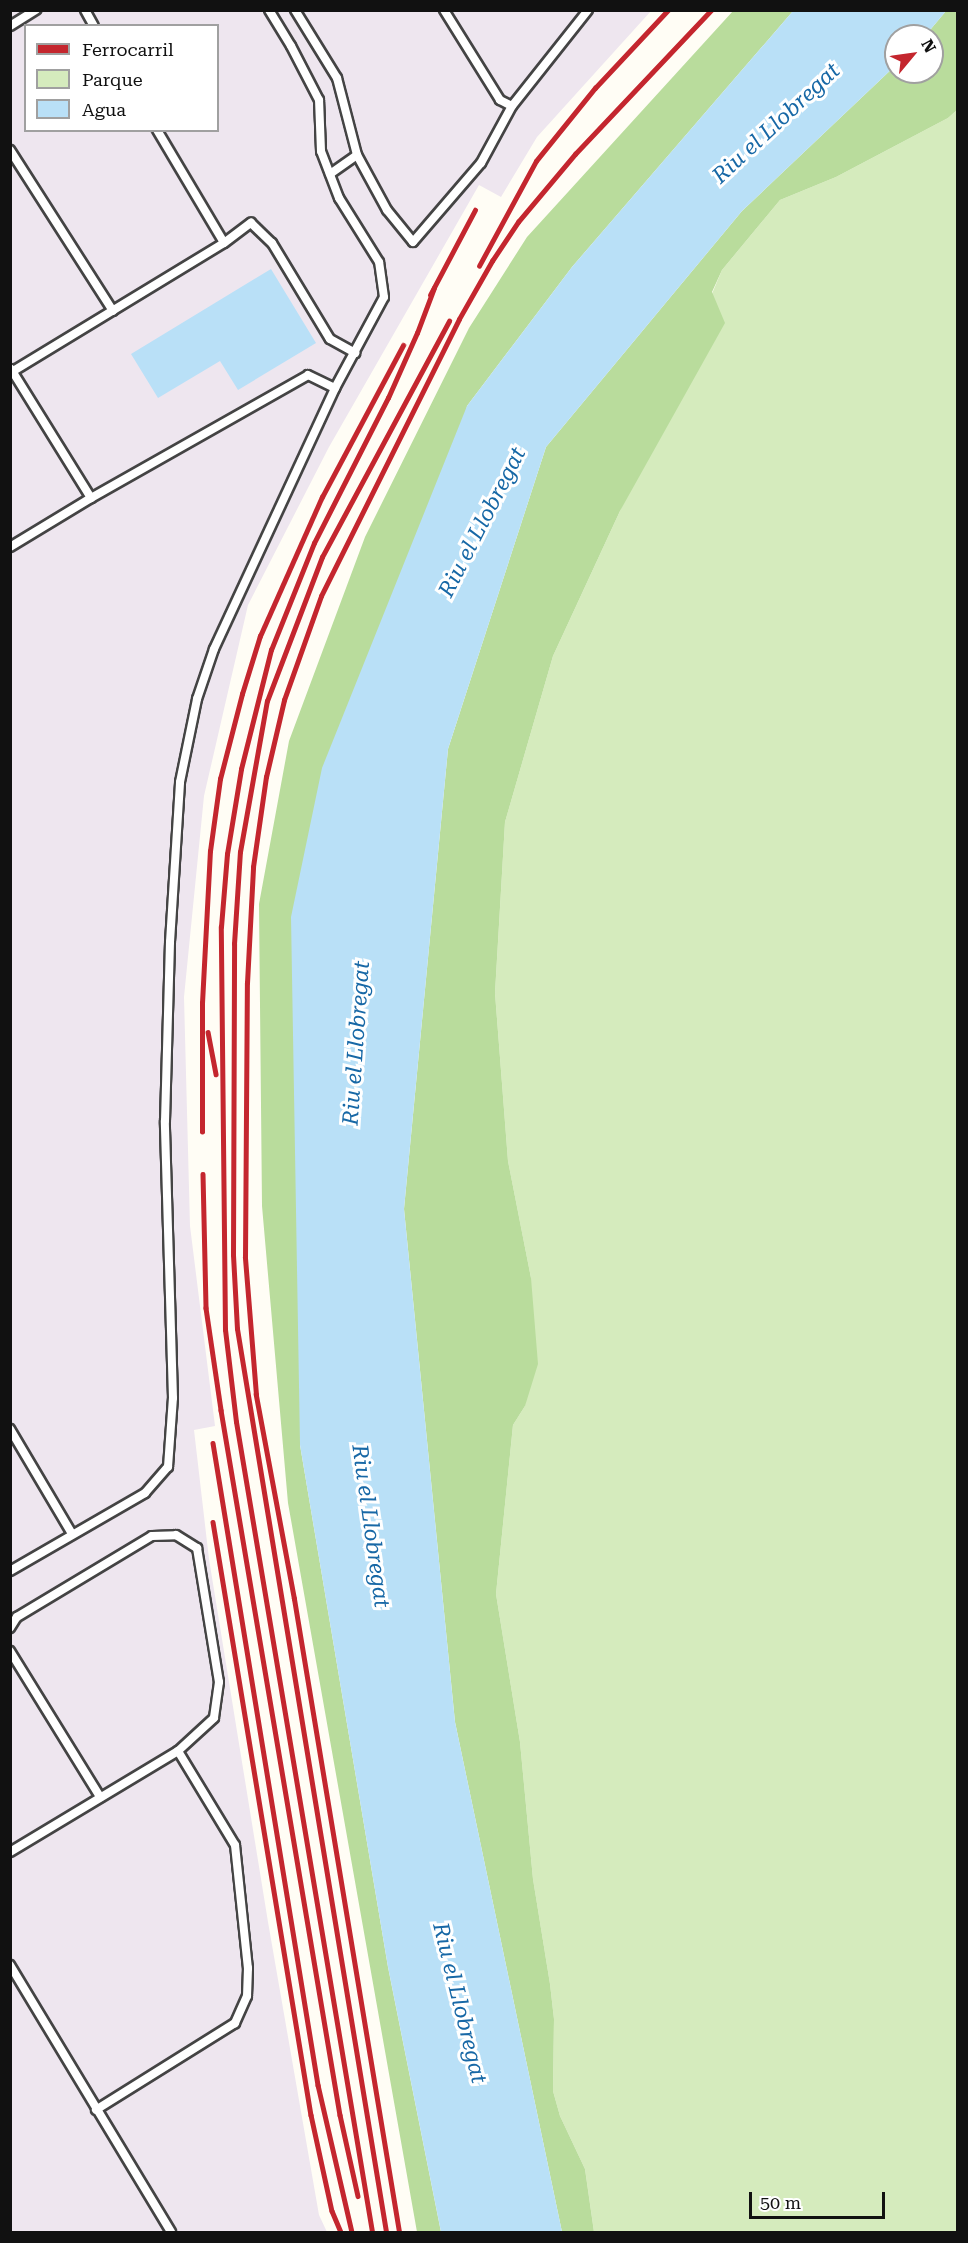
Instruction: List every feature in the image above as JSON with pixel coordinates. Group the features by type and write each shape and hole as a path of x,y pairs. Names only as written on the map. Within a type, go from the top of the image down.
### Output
{"lane":[{"path":"10,26 36,10"},
{"path":"85,10 93,24"},
{"path":"10,1571 145,1493 168,1467 172,1387 165,1121 170,942 180,782 197,699 214,649 335,388 384,297 379,262 339,198 321,151 319,100 269,10"},
{"path":"296,10 337,78 357,155 387,210 413,242 481,163 512,106 588,10"},
{"path":"444,10 500,100 512,106"},
{"path":"158,132 224,243"},
{"path":"10,150 113,311"},
{"path":"330,174 357,155"},
{"path":"91,498 11,371 224,243 251,223 272,243 330,339 355,353"},
{"path":"10,547 91,498 308,375 335,388"},
{"path":"10,1429 72,1534"},
{"path":"10,1628 17,1617 152,1536 176,1535 197,1548 219,1682 214,1718 178,1751 10,1852"},
{"path":"10,1651 100,1797"},
{"path":"96,2110 235,2023 247,1996 248,1968 235,1845 178,1751"},
{"path":"10,1965 171,2232"}],"shaded area":[{"path":"11,11 651,11 537,137 501,197 479,185 329,447 248,605 204,796 184,997 190,1226 215,1426 194,1430 209,1559 268,1922 319,2215 327,2232 11,2232"}],"green space":[{"path":"733,11 793,11 572,267 467,406 300,1445 388,1967 441,2232 417,2232 288,1503 262,1206 259,904 289,741 365,537 469,328 527,237"},
{"path":"946,11 957,11 957,110 948,118 836,177 780,200 722,270 712,292 725,323 620,511 553,656 505,822 495,993 508,1161 531,1278 538,1364 525,1406 513,1425 496,1594 520,1742 533,1879 550,1984 554,2019 553,2091 560,2116 585,2169 594,2232 562,2232 455,1722 404,1209 448,749 546,447 742,211 884,76 884,84 944,84 944,24 935,24"},
{"path":"957,110 957,2232 594,2232 585,2169 560,2116 553,2091 554,2019 550,1984 533,1879 520,1742 496,1594 513,1425 525,1406 531,1278 508,1161 495,993 505,822 553,656 620,511 722,270 780,200 836,177 948,118"}],"water":[{"name":"Riu el Llobregat","path":"793,11 946,11 935,24 884,24 884,76 742,211 546,447 448,749 404,1209 455,1722 562,2232 441,2232 388,1967 300,1445 291,917 322,768 467,406 572,267"},
{"path":"271,269 316,343 238,390 220,361 158,398 131,354"}],"railway":[{"path":"479,266 536,161 595,88 668,10"},
{"path":"399,2232 294,1599 256,1395 245,1257 247,983 253,867 266,777 284,700 321,596 459,319 492,261 518,222 575,154 711,10"},
{"path":"430,295 475,210"},
{"path":"372,2232 236,1422 225,1330 221,927 227,854 241,769 271,650 314,543 388,398 434,288"},
{"path":"386,2232 237,1329 233,1255 234,944 240,852 267,701 322,557 449,321"},
{"path":"202,1132 202,1003 210,851 220,779 260,636 322,497 403,345"},
{"path":"208,1032 216,1074"},
{"path":"203,1174 206,1308 221,1410 340,2115 358,2196"},
{"path":"213,1443 318,2085 352,2232"},
{"path":"213,1522 311,2115 332,2211 341,2232"}]}
